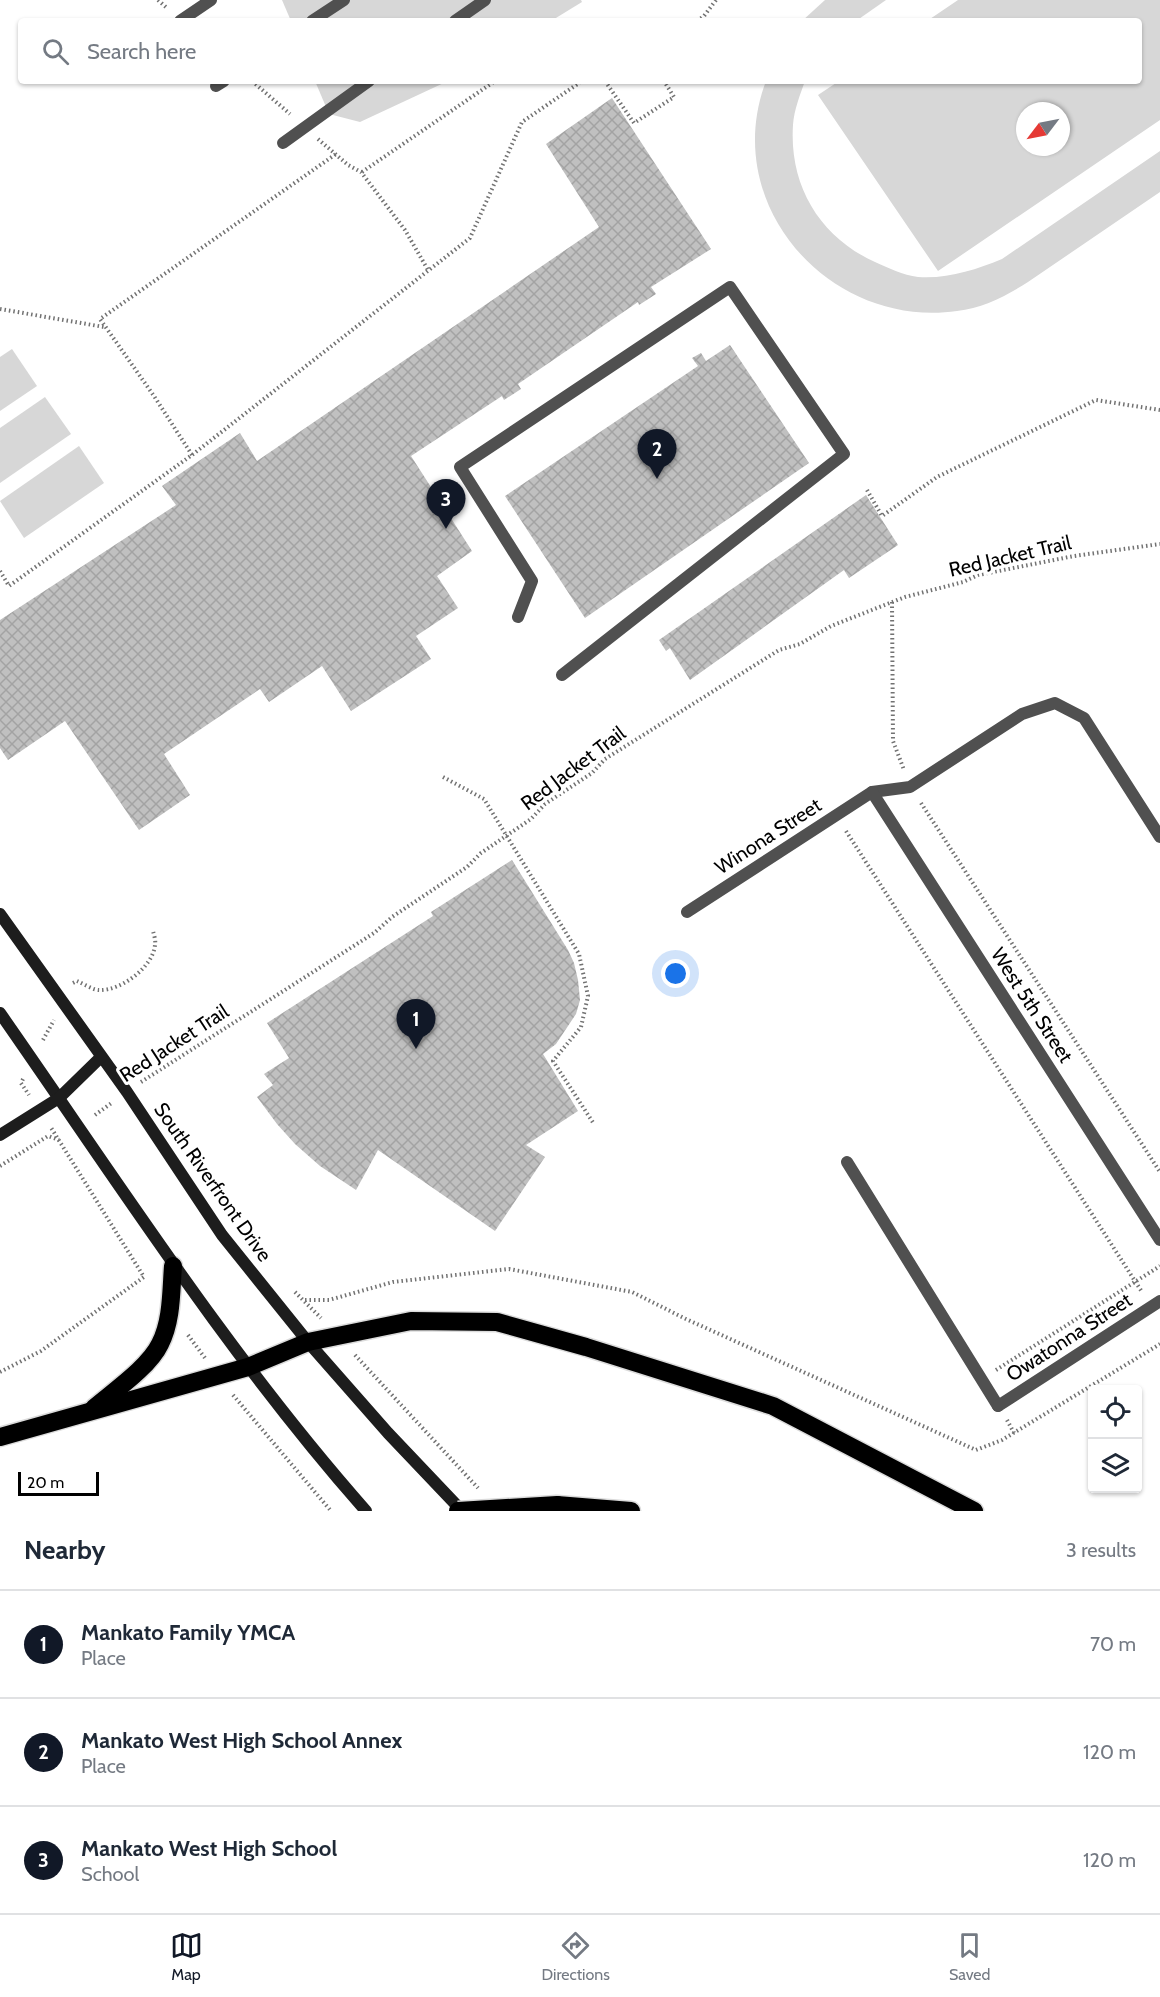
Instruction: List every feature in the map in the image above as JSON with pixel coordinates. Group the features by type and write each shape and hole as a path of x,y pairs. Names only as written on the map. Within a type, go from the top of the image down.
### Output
{"highway":[{"path":"88,1413 139,1370 160,1345 167,1323 173,1266"},
{"path":"0,1437 248,1367 308,1342 411,1321 497,1322 586,1347 773,1406 974,1511"},
{"path":"460,1511 557,1505 631,1511"}],"main road":[{"name":"South Riverfront Drive","path":"0,914 127,1092 222,1235 308,1342 460,1511"},
{"path":"0,1013 173,1266 248,1367 334,1475 366,1511"},
{"path":"0,1135 59,1098 101,1057"}],"street":[{"path":"184,18 211,0"},
{"path":"317,18 344,0"},
{"path":"459,18 485,0"},
{"path":"283,143 365,84"},
{"path":"518,617 532,581 460,467 730,287 844,454 562,675"},
{"path":"872,792 910,787 1022,714 1055,703 1084,718 1160,837"},
{"name":"Winona Street","path":"687,912 872,792"},
{"name":"West 5th Street","path":"872,792 1160,1240"},
{"path":"847,1162 981,1379"},
{"name":"Owatonna Street","path":"981,1379 998,1406 1156,1304"}],"path":[{"path":"701,18 716,0"},
{"path":"255,84 348,165 362,172 405,230 428,270"},
{"path":"362,172 491,84"},
{"path":"0,571 9,586 192,455 471,238 522,122 578,84"},
{"path":"607,84 634,123 674,97 666,84"},
{"path":"192,455 100,319 336,154"},
{"path":"0,309 105,327"},
{"path":"867,490 882,516 937,477 1096,400 1160,410"},
{"name":"Red Jacket Trail","path":"79,1127 140,1083 374,933 392,917 467,867 481,853 531,819 545,804 592,773 605,759 779,651 800,644 831,626 892,602 963,582 978,575 1074,556 1160,544"},
{"path":"892,602 893,741 910,787 1160,1172"},
{"path":"443,777 484,799 579,954 588,996 581,1027 553,1061 594,1124"},
{"path":"836,815 1135,1281 1156,1304"},
{"path":"70,984 76,993"},
{"path":"133,1074 147,1092"},
{"path":"0,1166 48,1136 60,1140 144,1277 41,1351 0,1372"},
{"path":"981,1379 1160,1266"},
{"path":"305,1300 329,1300 393,1282 509,1269 632,1292 686,1319 976,1450 1002,1440 1160,1344"},
{"path":"291,1288 305,1300 482,1494"}],"shaded area":[{"path":"282,0 581,0 582,2 556,18 290,18"},
{"path":"825,0 886,0 860,18 805,18"},
{"path":"958,0 1160,0 1160,120 938,271 818,95 834,84 1142,84 1142,18 931,18"},
{"path":"316,84 442,84 360,122 329,114"},
{"path":"765,84 804,84 793,125 793,147 796,169 812,207 838,239 856,251 896,271 918,277 951,275 1002,259 1160,151 1160,192 1003,297 957,311 910,311 867,300 828,279 796,249 772,213 758,172 756,127"},
{"path":"12,349 37,386 0,411 0,357"},
{"path":"45,397 71,434 0,483 0,428"},
{"path":"79,446 104,483 24,538 0,501"}],"building":[{"path":"612,98 711,249 651,287 656,294 639,305 638,302 518,384 521,389 504,400 502,396 411,456 472,551 437,576 458,608 416,636 431,659 351,711 322,666 269,702 260,689 164,754 190,795 139,830 65,721 8,760 0,748 0,620 176,505 162,486 240,433 257,461 599,227 546,144"},
{"path":"730,345 809,463 585,618 505,496 698,366 692,358 701,353 706,361"},
{"path":"866,495 898,545 849,578 844,570 690,680 670,648 666,651 659,640"},
{"path":"512,860 574,963 580,1000 576,1014 556,1044 543,1054 578,1111 526,1145 545,1157 495,1231 378,1150 356,1190 320,1166 295,1144 257,1097 273,1085 264,1074 289,1058 267,1023 433,916 431,912"}],"place":[{"name":"Mankato West High School Annex","path":"657,479"},
{"name":"Mankato West High School","path":"446,529"},
{"name":"Mankato Family YMCA","path":"416,1049"}]}
